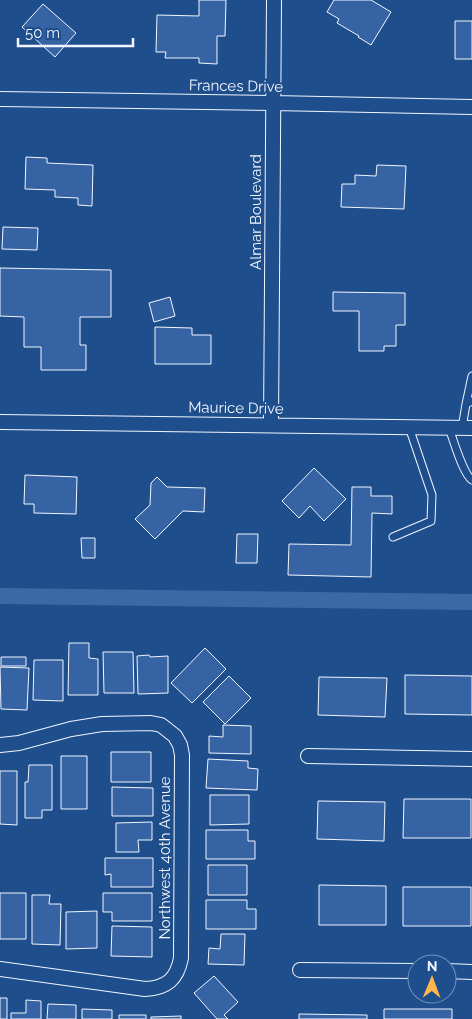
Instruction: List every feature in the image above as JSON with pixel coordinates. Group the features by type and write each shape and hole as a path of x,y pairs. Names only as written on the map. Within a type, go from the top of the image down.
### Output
{"street":[{"name":"Almar Boulevard","path":"271,425 274,0"},
{"name":"Frances Drive","path":"0,99 472,107"},
{"name":"Maurice Drive","path":"0,422 461,428"},
{"name":"Northwest 40th Avenue","path":"0,745 19,743 71,729 102,724 151,724 161,726 175,736 180,745 182,755 181,958 179,968 173,977 165,984 156,988 145,988 0,969"},
{"path":"308,756 472,759"},
{"path":"300,970 407,971"},
{"path":"457,972 472,972"}],"lane":[{"path":"472,376 469,402 461,428 462,462 469,478 472,480"},
{"path":"393,537 431,521 432,495 409,427"}],"building":[{"path":"199,0 226,0 225,36 217,36 217,64 199,63 199,58 165,58 166,52 156,52 157,15 199,16"},
{"path":"334,0 371,0 391,12 371,45 337,23 339,19 327,12"},
{"path":"43,4 76,33 55,57 22,27"},
{"path":"455,21 472,21 472,59 455,59"},
{"path":"26,157 47,158 47,163 93,165 92,206 78,205 78,198 55,197 55,190 25,189"},
{"path":"377,165 406,166 404,209 341,207 342,184 355,184 355,175 376,176"},
{"path":"3,227 38,228 37,250 2,249"},
{"path":"0,268 111,270 111,317 80,317 80,345 86,345 86,370 41,370 41,347 24,347 24,317 0,316"},
{"path":"333,292 405,293 405,325 396,325 396,346 384,346 384,351 359,351 359,311 333,311"},
{"path":"170,297 175,316 154,322 149,303"},
{"path":"155,327 192,328 192,335 211,335 211,364 155,364"},
{"path":"314,468 346,499 324,521 310,506 299,518 282,501"},
{"path":"25,475 77,477 76,514 34,513 34,504 24,504"},
{"path":"157,477 167,487 205,488 204,512 183,511 155,539 135,519 150,505 151,483"},
{"path":"352,487 371,487 371,496 392,496 392,514 372,513 371,577 288,575 289,544 351,545"},
{"path":"237,534 258,534 257,563 236,563"},
{"path":"81,538 95,538 95,558 82,558"},
{"path":"69,643 89,643 89,658 98,659 98,695 68,695"},
{"path":"205,648 226,669 192,703 171,683"},
{"path":"103,652 133,652 134,693 104,693"},
{"path":"149,655 150,657 168,656 168,693 138,694 137,656"},
{"path":"1,657 26,657 26,666 1,666"},
{"path":"34,660 63,660 63,701 33,700"},
{"path":"0,667 29,668 27,710 1,709"},
{"path":"405,675 472,676 472,715 405,714"},
{"path":"229,676 251,698 225,724 203,702"},
{"path":"319,677 387,678 385,717 318,715"},
{"path":"223,725 251,726 251,754 209,753 209,736 223,737"},
{"path":"111,752 151,752 151,782 111,782"},
{"path":"61,756 87,756 87,809 61,809"},
{"path":"208,759 248,761 248,768 258,769 257,790 206,788"},
{"path":"29,765 52,765 52,810 42,810 42,818 25,818 25,782 28,782"},
{"path":"0,771 17,771 17,825 0,824"},
{"path":"112,787 153,788 153,816 112,816"},
{"path":"210,795 249,795 249,824 210,825"},
{"path":"404,799 471,799 471,838 403,838"},
{"path":"318,801 385,802 384,841 317,839"},
{"path":"152,822 152,840 138,840 139,852 116,852 116,823"},
{"path":"206,830 248,830 248,841 255,841 255,859 206,859"},
{"path":"105,858 153,858 153,887 111,887 111,874 105,875"},
{"path":"208,865 247,865 247,895 208,895"},
{"path":"319,885 386,886 386,925 319,925"},
{"path":"403,887 471,887 471,926 403,926"},
{"path":"0,893 26,893 26,939 0,939"},
{"path":"103,893 152,893 152,921 112,921 112,912 103,912"},
{"path":"32,895 50,895 49,904 61,904 60,945 32,944"},
{"path":"206,900 247,900 247,909 256,909 256,929 206,929"},
{"path":"97,911 97,948 66,949 66,912"},
{"path":"112,926 152,927 152,957 111,956"},
{"path":"221,934 245,934 244,965 208,964 209,948 220,949"},
{"path":"214,976 238,1002 224,1015 228,1019 217,1019 194,993"},
{"path":"0,998 7,998 7,1019 0,1019"},
{"path":"26,1000 41,1001 41,1019 11,1019 11,1013 26,1013"},
{"path":"48,1004 76,1005 76,1019 47,1019"},
{"path":"82,1009 112,1010 112,1019 82,1019"},
{"path":"384,1009 452,1009 452,1019 384,1019"},
{"path":"299,1014 367,1015 367,1019 299,1019"},
{"path":"119,1015 146,1015 146,1019 119,1019"},
{"path":"181,1016 181,1019 151,1019 151,1017"}],"waterway":[{"path":"0,596 472,602"}]}
